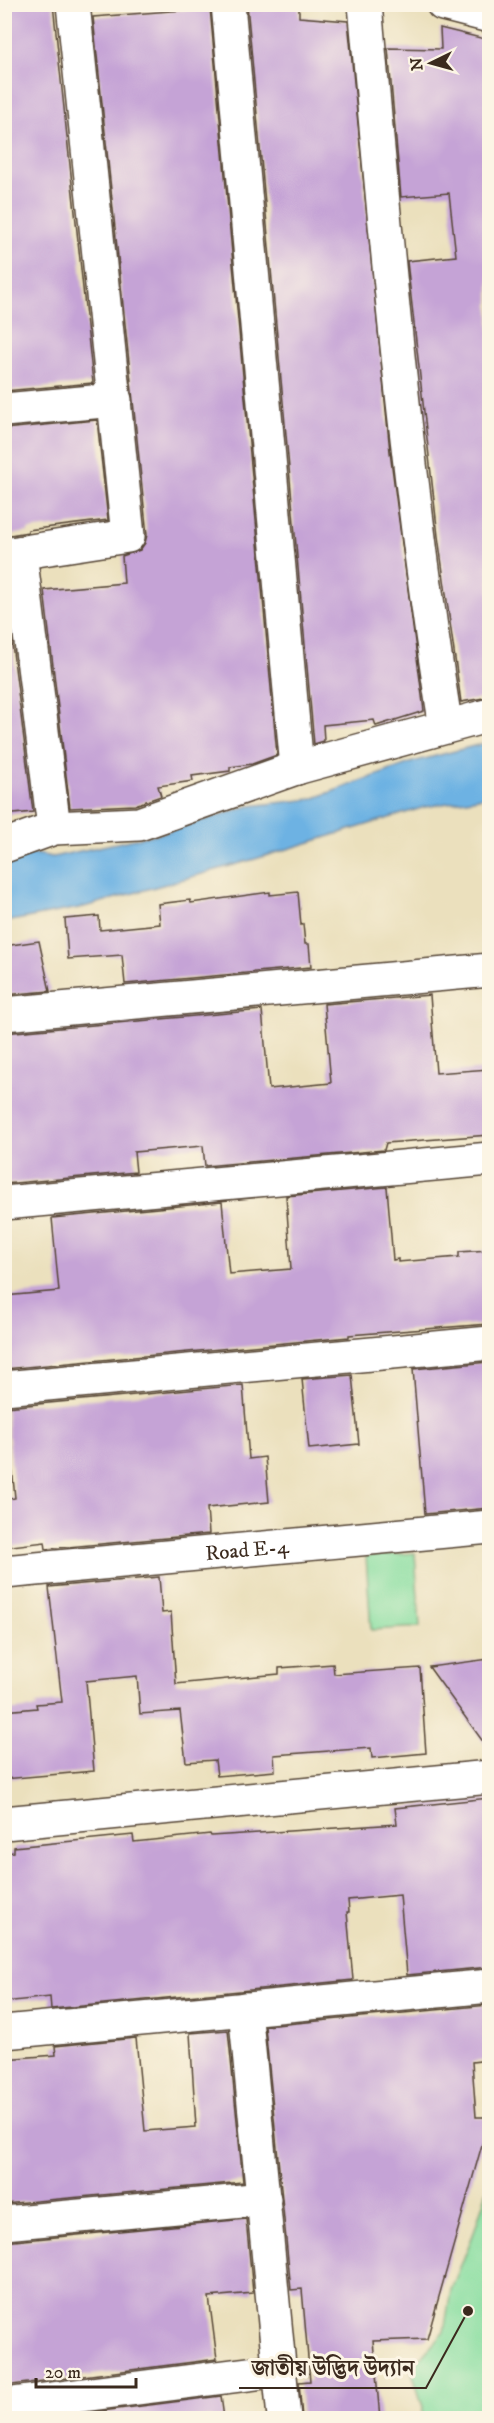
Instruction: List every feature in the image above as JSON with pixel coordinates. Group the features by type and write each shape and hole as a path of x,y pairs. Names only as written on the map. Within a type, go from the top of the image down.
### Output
{"street":[{"path":"54,828 12,554 128,536 73,4"},
{"path":"228,4 297,768"},
{"path":"365,4 407,439 425,598 447,725"},
{"path":"443,4 489,16"},
{"path":"4,410 115,400"},
{"path":"4,846 54,828 139,824 297,768 489,715"},
{"path":"4,1014 489,970"},
{"path":"4,1203 489,1159"},
{"path":"4,1388 489,1343"},
{"name":"Road E-4","path":"4,1572 489,1527"},
{"path":"4,1823 489,1777"},
{"path":"4,2032 489,1986"},
{"path":"245,2009 284,2418"},
{"path":"4,2223 264,2199"},
{"path":"4,2405 280,2370"}],"green space":[{"path":"415,1553 420,1627 371,1630 366,1556"},
{"path":"489,2184 489,2418 422,2418 423,2407 412,2372 415,2364 444,2332 451,2290 473,2235"}],"water":[{"path":"489,742 489,796 425,807 255,859 84,907 5,922 5,861 31,853 53,857 166,832 249,806 312,799 413,762"}],"building":[{"path":"4,4 53,4 93,383 4,391"},
{"path":"247,4 299,4 299,17 348,21 390,452 424,711 376,726 374,720 323,725 324,741 314,744"},
{"path":"210,8 277,755 252,764 230,767 230,771 192,776 193,781 158,786 161,796 135,805 70,808 44,590 124,583 122,556 140,550 147,535 93,17"},
{"path":"440,28 489,40 489,697 461,702 438,536 407,261 456,256 449,193 401,197 388,48 441,49"},
{"path":"97,420 108,520 28,530 28,532 4,536 4,429"},
{"path":"4,580 33,812 4,815"},
{"path":"270,892 270,895 298,892 301,925 303,924 305,944 309,944 311,967 125,984 122,955 68,959 65,919 99,916 100,930 160,924 158,904 190,900 191,903"},
{"path":"39,941 50,991 4,995 4,946"},
{"path":"430,995 436,1073 489,1069 489,1135 386,1143 384,1150 205,1166 203,1146 134,1152 136,1172 4,1184 4,1033 262,1010 269,1089 331,1083 324,1004"},
{"path":"387,1187 393,1260 398,1259 398,1262 459,1257 459,1252 489,1250 489,1324 349,1335 349,1337 4,1369 4,1296 59,1291 52,1218 222,1202 229,1274 291,1269 286,1196"},
{"path":"489,1362 489,1508 425,1514 413,1369"},
{"path":"352,1375 359,1444 309,1449 302,1379"},
{"path":"243,1385 249,1459 265,1457 269,1502 207,1508 209,1534 46,1549 45,1542 4,1547 4,1500 15,1498 6,1407"},
{"path":"159,1577 162,1613 171,1612 176,1684 279,1674 279,1668 333,1664 334,1674 420,1668 426,1753 372,1758 371,1748 274,1755 275,1771 217,1776 215,1760 186,1762 180,1711 140,1714 137,1676 86,1681 94,1771 4,1779 4,1711 37,1708 36,1704 62,1702 49,1587"},
{"path":"489,1659 489,1750 429,1667"},
{"path":"489,1798 489,1967 407,1975 400,1895 348,1900 353,1980 51,2009 50,1997 4,2002 4,1853 14,1852 14,1847 133,1835 134,1842 210,1834 211,1836 397,1824 395,1808"},
{"path":"489,2005 489,2060 472,2062 476,2117 489,2117 489,2120 427,2339 373,2341 380,2418 302,2418 299,2382 310,2381 302,2289 291,2290 265,2026"},
{"path":"228,2030 243,2182 4,2204 4,2059 56,2055 55,2046 136,2038 145,2131 196,2127 190,2033"},
{"path":"246,2219 253,2293 209,2297 217,2359 4,2386 4,2242"},
{"path":"221,2396 224,2418 47,2418"}],"place":[{"name":"জাতীয় উদ্ভিদ উদ্যান","path":"468,2311"}]}
